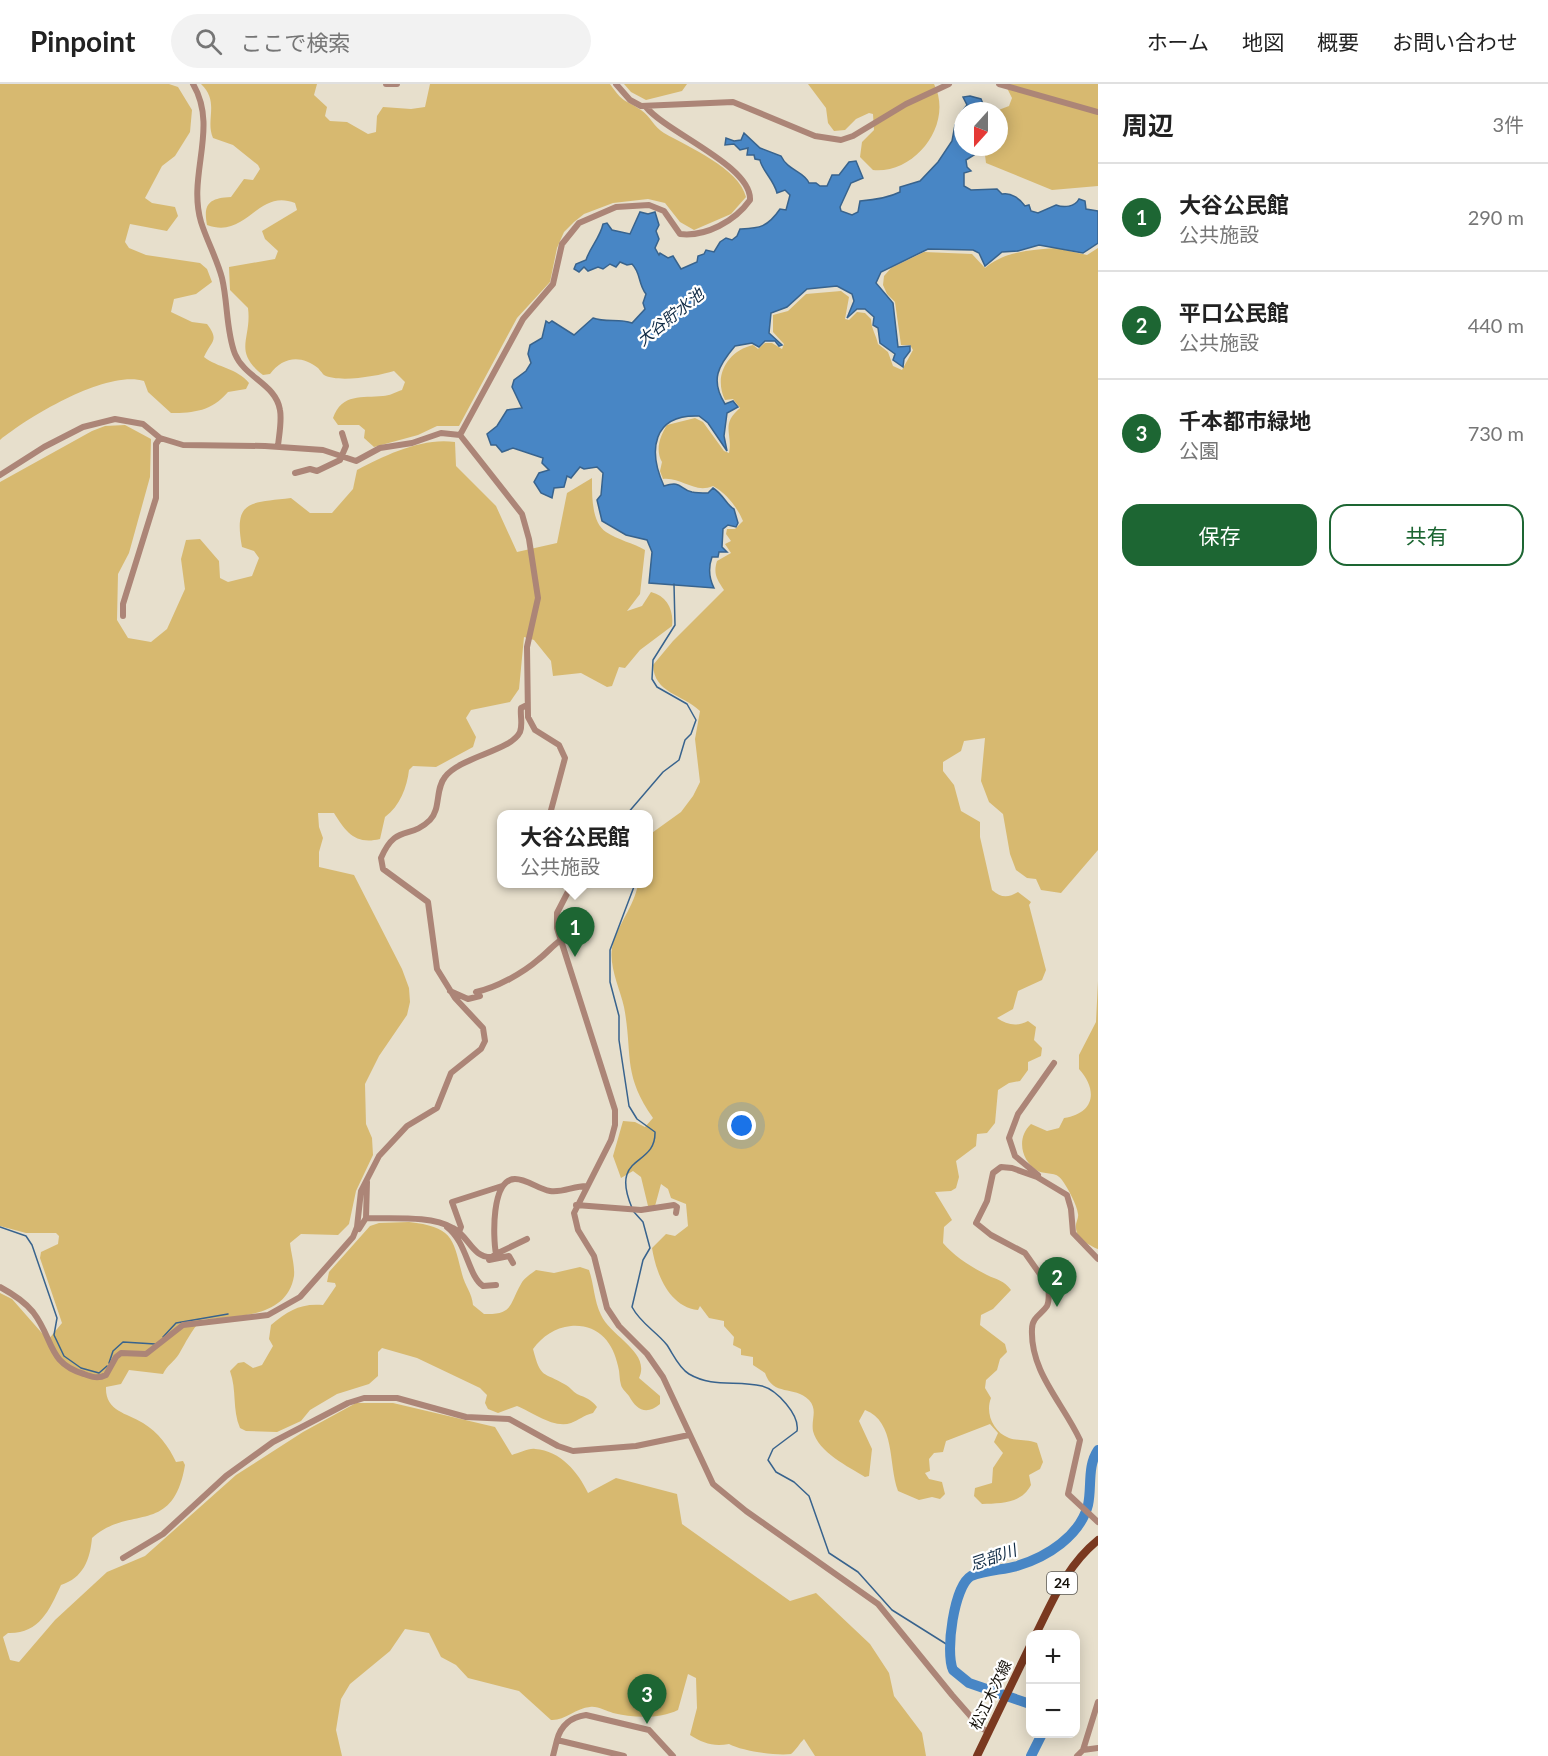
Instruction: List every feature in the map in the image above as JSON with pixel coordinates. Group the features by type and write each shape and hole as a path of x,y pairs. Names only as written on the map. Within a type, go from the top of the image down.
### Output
{"main road":[{"name":"24","path":"1039,1630 1068,1573 1085,1551 1098,1540"},
{"name":"松江木次線","path":"977,1756 1026,1654"}],"street":[{"path":"193,84 200,95 206,116 197,178 196,204 222,278 236,357 248,373 274,394 279,403 281,412 278,446"},
{"path":"386,84 393,86 398,84"},
{"path":"616,84 630,100 646,107 733,102 815,136 841,140 853,136 949,84"},
{"path":"999,84 1098,112"},
{"path":"460,435 522,320 553,284 562,244 579,223 616,207 649,205 664,211 680,234 699,235 732,217 750,200 750,189 743,180 707,150 655,118 646,107"},
{"path":"0,475 61,438 104,420 129,420 143,424 160,438 183,445 278,446 329,450 356,461 380,448 412,443 441,433 460,435 522,514 529,539 538,598 527,647 528,717 532,727 559,745 564,753 565,762 551,810"},
{"path":"307,475 336,463 342,456 346,446 342,433"},
{"path":"123,616 123,604 156,498 156,444 160,438"},
{"path":"295,473 309,469 317,471"},
{"path":"353,1237 357,1227 361,1191 379,1156 397,1135 437,1108 451,1073 481,1049 485,1041 483,1028 449,991 434,962 434,931 428,902 383,869 381,858 391,838 422,826 431,819 435,812 439,789 447,774 518,735 521,728 521,708 527,705"},
{"path":"570,888 555,921 615,1110 614,1132 576,1205 575,1224 594,1256 607,1308 619,1326 655,1363 708,1476 722,1493 878,1604 952,1695 980,1727 988,1732"},
{"path":"449,991 468,999 481,995 476,992 498,986 509,977 528,969 561,940"},
{"path":"1054,1063 1018,1114 1009,1138 1019,1161 1067,1195 1074,1233 1098,1259"},
{"path":"1048,1183 1021,1170 1006,1167 996,1169 987,1201 976,1223 991,1235 1025,1253 1049,1287 1046,1307 1035,1317 1032,1326 1034,1347 1041,1374 1080,1440 1068,1494 1098,1522"},
{"path":"0,1287 23,1301 32,1312 43,1326 60,1363 78,1372 100,1378 106,1375 116,1357 121,1353 146,1354 183,1325 251,1319 285,1307 314,1284 366,1218 367,1179"},
{"path":"459,1232 461,1227 452,1202 502,1186 514,1179 549,1191 586,1186"},
{"path":"496,1254 493,1220 502,1186"},
{"path":"576,1205 632,1210 674,1205 677,1209 676,1213"},
{"path":"366,1218 443,1224 459,1232 477,1253 484,1257 495,1260 509,1256 513,1263"},
{"path":"443,1224 458,1238 471,1263 475,1279 483,1286 496,1286"},
{"path":"484,1257 492,1257 527,1239"},
{"path":"123,1558 163,1534 226,1476 265,1447 325,1414 364,1398 397,1398 466,1417 509,1419 558,1446 573,1451 636,1446 689,1435"},
{"path":"1077,1756 1083,1750 1098,1702"},
{"path":"553,1756 564,1725 579,1716 586,1715 649,1730 673,1756"},
{"path":"557,1740 624,1756"},
{"path":"1083,1750 1098,1748"}],"shaded area":[{"path":"0,84 169,84 178,87 192,110 190,132 175,156 162,166 145,198 152,203 175,207 178,216 167,231 130,224 125,242 129,248 146,255 200,263 207,269 212,282 196,294 174,299 171,312 192,322 207,324 214,338 204,357 244,378 249,383 246,389 228,392 216,403 202,410 171,413 148,392 144,381 128,379 110,382 69,397 30,419 0,440"},
{"path":"201,84 317,84 314,95 327,107 325,116 330,121 347,122 368,134 376,132 377,116 383,107 411,109 425,107 430,84 610,84 621,98 644,112 661,131 711,159 734,177 746,197 731,214 694,230 680,222 665,203 648,199 613,203 584,214 564,232 557,248 550,282 517,318 459,426 437,426 418,435 374,447 364,438 365,430 359,425 338,425 333,418 342,404 354,398 385,396 402,390 405,382 394,371 369,377 339,378 324,375 318,368 305,361 292,359 280,364 270,374 263,375 248,359 245,344 249,319 248,308 230,290 229,267 275,259 278,251 265,239 262,231 297,210 295,203 282,200 261,207 232,226 221,228 207,225 206,212 209,204 217,199 231,197 244,179 253,180 260,169 233,145 213,138 210,124 210,98"},
{"path":"624,84 687,84 682,91 646,100 631,92"},
{"path":"808,84 934,84 939,99 939,114 935,129 927,143 903,164 889,169 873,170 860,157 862,142 874,130 873,114 869,113 856,119 845,130 834,131 828,123 826,108"},
{"path":"1005,84 1098,84 1098,186 1052,190 986,163 985,156 1008,156 1008,106 1012,98"},
{"path":"1056,248 1087,255 1098,248 1098,850 1061,893 1041,890 1036,879 1027,878 1016,870 1010,854 1003,814 989,802 981,781 985,738 964,741 961,751 943,762 943,771 954,785 961,811 980,822 980,837 992,890 998,895 1005,896 1018,892 1031,902 1029,905 1046,970 1042,980 1018,991 1013,1009 997,1018 1012,1024 1028,1021 1036,1027 1034,1040 1042,1048 1041,1056 1028,1062 1028,1070 1020,1081 1009,1083 998,1090 995,1123 987,1133 977,1134 976,1146 956,1161 959,1177 956,1188 951,1191 935,1192 952,1220 944,1227 943,1243 963,1261 1003,1282 1011,1290 993,1309 981,1315 980,1325 1005,1344 1007,1352 1000,1359 997,1370 986,1380 985,1388 991,1398 990,1416 995,1427 1003,1435 1012,1439 1037,1443 1043,1462 1040,1469 1029,1475 1031,1485 1022,1496 1010,1501 982,1504 974,1496 975,1488 992,1483 993,1468 1003,1453 994,1442 998,1433 990,1424 946,1441 943,1452 934,1453 929,1459 930,1471 925,1473 929,1479 942,1482 945,1494 940,1499 932,1497 919,1500 898,1491 886,1434 882,1424 875,1416 865,1410 859,1421 872,1449 869,1476 865,1477 821,1446 813,1431 814,1411 809,1400 797,1393 773,1385 765,1373 753,1365 753,1357 741,1355 741,1349 733,1345 734,1337 724,1326 724,1321 709,1318 700,1306 698,1310 688,1308 672,1296 661,1278 652,1248 666,1234 675,1236 688,1226 686,1204 671,1198 668,1189 661,1184 655,1206 648,1206 641,1177 633,1171 621,1178 613,1156 623,1121 635,1122 645,1127 653,1118 643,1103 633,1076 627,1023 611,955 614,940 637,888 653,888 653,832 681,812 700,782 695,739 700,711 658,682 653,665 673,641 724,590 716,576 717,561 731,553 725,544 731,541 726,534 727,529 735,529 743,521 731,501 713,486 700,488 676,480 663,479 660,471 662,462 659,448 660,438 667,425 695,418 703,422 724,451 729,453 730,419 740,408 733,399 725,400 721,382 725,365 736,353 753,345 758,349 765,343 772,343 782,349 784,344 773,332 773,315 788,311 806,294 841,291 849,297 845,319 849,320 857,312 865,313 871,319 878,344 888,352 893,366 902,370 913,350 910,345 901,345 895,302 887,294 883,285 884,276 891,268 924,252 972,254 985,268 1001,258 1028,251"},
{"path":"125,425 151,439 150,477 129,553 118,574 117,620 128,638 151,642 167,629 185,589 181,559 186,540 200,539 219,561 220,578 228,582 252,576 259,558 254,551 242,547 240,531 240,520 248,506 265,501 291,498 310,513 332,513 353,489 357,470 404,448 443,441 455,442 456,466 496,506 517,552 557,543 567,493 592,478 593,507 597,522 611,535 645,550 640,594 627,611 642,606 651,592 657,594 665,600 670,609 672,626 640,650 625,668 619,667 612,686 607,687 581,673 553,676 551,661 534,640 524,637 519,689 510,702 471,710 466,718 476,737 473,747 436,767 413,766 409,770 402,796 385,817 380,839 358,838 347,831 334,813 318,813 323,838 319,852 319,867 354,875 402,969 409,988 410,1002 407,1015 379,1056 365,1084 366,1124 372,1138 373,1155 356,1191 349,1224 338,1235 301,1234 290,1243 294,1276 289,1290 270,1308 243,1316 201,1320 163,1374 129,1370 121,1384 106,1387 109,1401 113,1406 154,1431 176,1462 183,1461 185,1465 179,1487 171,1502 160,1511 120,1522 92,1538 84,1567 75,1578 61,1585 42,1619 28,1630 8,1633 3,1637 10,1660 19,1662 55,1620 107,1572 145,1556 236,1475 303,1432 356,1403 393,1403 495,1427 512,1455 533,1449 561,1458 574,1470 588,1493 616,1478 677,1494 682,1524 790,1601 816,1593 870,1644 889,1673 894,1696 922,1733 926,1756 815,1756 804,1739 791,1754 768,1754 729,1744 713,1745 704,1742 690,1735 697,1708 696,1678 688,1674 678,1710 671,1713 638,1717 590,1707 561,1719 551,1720 519,1691 468,1678 456,1665 441,1657 429,1633 405,1629 390,1651 350,1684 341,1699 336,1730 342,1756 0,1756 0,1293 12,1299 48,1340 62,1323 40,1258 41,1252 58,1244 59,1236 56,1233 26,1233 0,1226 0,482 92,431 105,426"},
{"path":"1098,981 1098,1249 1078,1235 1077,1210 1060,1177 1032,1167 1024,1155 1022,1142 1031,1124 1047,1131 1059,1128 1064,1118 1082,1111 1090,1100 1089,1085 1079,1069 1079,1055 1096,1022"},
{"path":"409,1222 434,1227 448,1236 456,1251 473,1305 484,1314 500,1313 509,1307 522,1282 536,1270 554,1273 580,1267 589,1270 601,1315 635,1352 640,1360 639,1378 660,1396 660,1404 650,1410 638,1407 622,1386 616,1357 608,1342 596,1331 581,1326 571,1326 549,1333 533,1349 538,1366 544,1373 590,1400 597,1407 593,1413 571,1423 550,1422 517,1406 498,1413 488,1409 485,1403 487,1395 480,1388 417,1358 382,1348 378,1352 378,1376 369,1384 337,1394 310,1410 301,1421 277,1432 246,1431 240,1428 230,1371 238,1363 244,1362 253,1368 262,1365 273,1346 269,1339 271,1325 283,1316 308,1305 323,1305 336,1286 335,1283 327,1282 329,1272 370,1226 379,1223"}],"water":[{"path":"970,96 981,99 982,102 966,102 963,97"},
{"name":"大谷貯水池","path":"954,130 954,156 972,156 966,160 967,167 971,171 964,173 964,186 971,190 997,189 1002,194 1015,197 1025,206 1029,205 1031,211 1038,213 1056,205 1066,207 1072,205 1079,199 1085,201 1086,209 1098,211 1098,243 1083,253 1039,245 1018,251 1002,252 985,266 979,253 973,250 928,249 881,272 876,283 893,303 898,347 910,346 903,367 893,360 895,354 880,343 878,328 873,325 874,317 865,309 857,309 847,318 854,301 852,294 837,286 807,289 787,307 771,313 769,333 782,345 779,346 775,341 765,341 759,347 752,343 735,346 724,360 718,373 718,388 725,404 733,401 738,407 727,413 724,436 727,451 708,423 699,416 683,417 671,421 658,437 656,460 664,486 677,484 688,491 700,493 708,493 713,488 734,509 738,523 736,527 728,525 723,529 722,547 727,552 719,552 718,557 712,557 710,573 714,588 649,583 652,552 647,540 626,535 602,521 597,500 601,495 603,473 597,467 584,469 580,467 571,478 567,476 564,487 554,488 552,498 541,493 534,482 539,473 549,470 542,463 543,458 513,448 502,452 496,445 491,445 487,434 497,426 507,410 522,408 512,387 514,380 526,371 531,363 528,354 530,345 542,338 546,321 549,323 552,321 574,335 593,318 632,323 645,309 643,303 646,294 632,264 627,265 620,262 616,267 610,264 603,269 598,267 588,271 584,267 579,272 574,269 576,264 586,260 603,224 607,223 612,230 630,234 640,212 648,214 655,212 659,225 656,231 659,239 655,248 659,255 660,253 668,258 673,256 681,269 697,262 698,256 704,254 706,250 714,252 720,242 726,238 732,240 740,229 758,227 767,223 780,209 786,210 790,195 785,190 777,193 760,160 755,159 754,155 747,155 748,148 740,150 734,144 725,145 726,138 734,141 741,140 744,133 760,148 781,156 809,183 816,183 820,186 827,186 832,175 839,175 849,162 856,161 863,178 851,183 840,207 841,211 852,215 858,212 860,201 891,196 900,192 900,187 920,181 938,162 952,141"}],"waterway":[{"path":"630,810 663,772 679,760 685,740 691,734 696,720 687,704 657,687 652,679 653,660 675,625 674,584"},
{"path":"632,1208 626,1190 626,1178 629,1169 649,1151 655,1132 637,1119 629,1106 619,1040 619,1016 610,982 610,950 633,888"},
{"path":"634,1212 643,1222 650,1248 643,1260 632,1307 636,1313 663,1340 679,1365 689,1374 707,1381 762,1386 774,1392 786,1404 795,1418 797,1431 773,1449 768,1460 776,1472 794,1482 809,1496 829,1553 858,1572 892,1610 951,1647"},
{"path":"0,1227 26,1236 32,1245 57,1318 54,1335 64,1356 81,1368 99,1373 107,1366"},
{"path":"163,1337 176,1323 228,1314"},
{"path":"109,1363 113,1351 123,1342 155,1344"},
{"name":"忌部川","path":"1026,1703 969,1683 953,1670 950,1649 956,1605 965,1582 971,1576 1028,1562 1051,1551 1070,1536 1084,1516 1088,1505 1092,1463 1098,1450"},
{"path":"1031,1756 1040,1738"}],"place":[{"name":"大谷公民館","path":"575,957"},
{"name":"平口公民館","path":"1057,1307"},
{"name":"千本都市緑地","path":"647,1724"}]}
